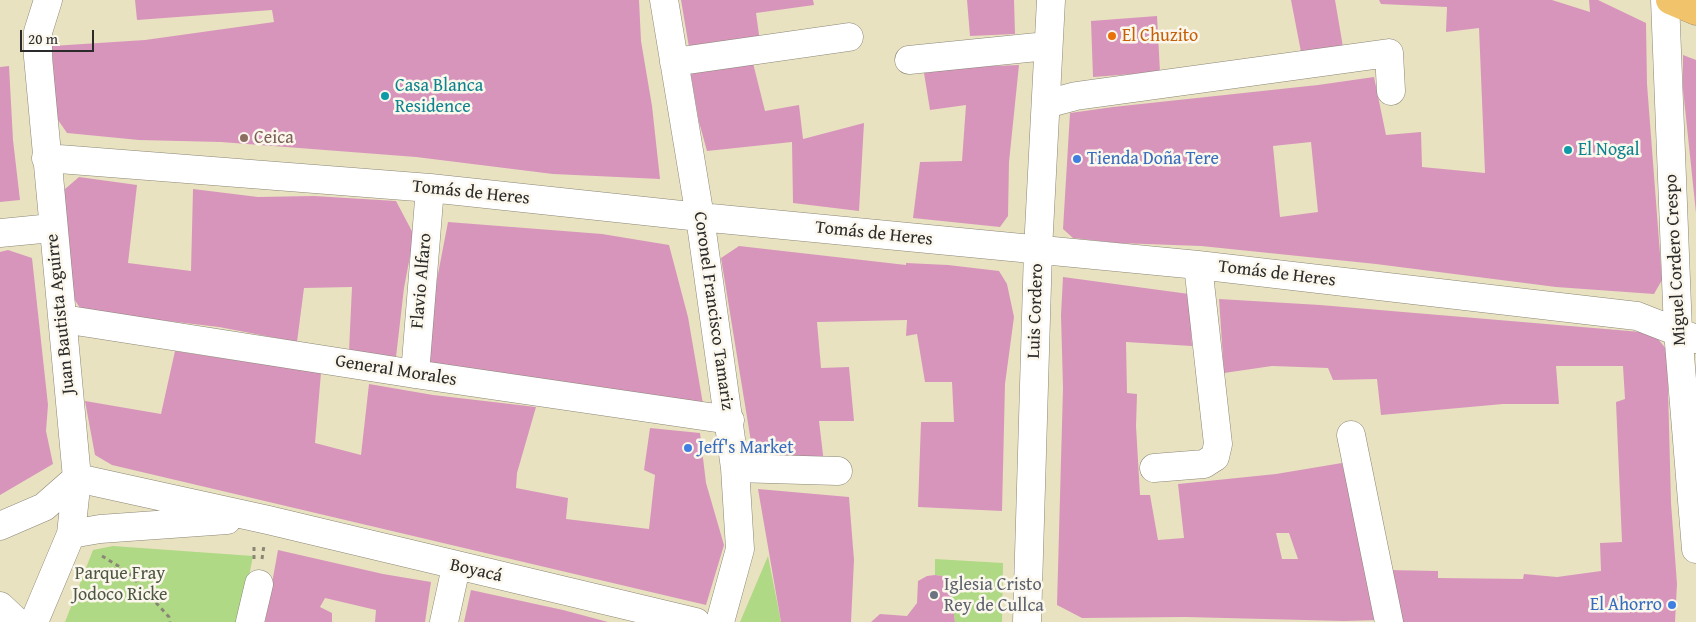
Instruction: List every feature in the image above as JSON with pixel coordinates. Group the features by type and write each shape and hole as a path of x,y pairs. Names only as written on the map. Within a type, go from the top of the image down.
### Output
{"main road":[{"path":"1670,0 1696,11"}],"street":[{"name":"Juan Bautista Aguirre","path":"34,622 71,534 78,478 63,319 52,228 38,57 38,32 48,0"},
{"name":"Coronel Francisco Tamariz","path":"664,0 700,218 730,420 735,468 740,549 720,622"},
{"name":"Luis Cordero","path":"1027,622 1038,250 1050,0"},
{"name":"Miguel Cordero Crespo","path":"1665,0 1687,335 1696,549"},
{"path":"674,62 849,37"},
{"path":"909,60 1047,46"},
{"path":"1046,104 1076,96 1389,53 1392,92"},
{"name":"Tomás de Heres","path":"46,158 430,188 700,218 1198,265 1637,316 1687,335"},
{"name":"Flavio Alfaro","path":"414,374 430,188"},
{"path":"0,233 52,228"},
{"path":"1154,468 1204,464 1215,457 1218,444 1198,265"},
{"name":"General Morales","path":"63,319 414,374 730,420"},
{"path":"1351,435 1389,622"},
{"path":"735,468 838,471"},
{"path":"0,526 44,507 78,478"},
{"name":"Boyacá","path":"78,478 262,519 456,567 696,622"},
{"name":"Boyacá","path":"71,534 100,529 262,519"},
{"path":"444,622 456,567"},
{"path":"250,622 259,584"},
{"path":"0,606 17,622"}],"path":[{"path":"259,584 262,519"},
{"path":"259,584 253,556 262,519"},
{"path":"71,534 128,572 169,617 170,622"}],"green space":[{"name":"Parque Fray Jodoco Ricke","path":"113,546 253,556 240,622 65,622 93,550"},
{"path":"768,556 781,622 740,622"},
{"path":"935,559 1003,563 1002,622 955,622 950,588 943,576 935,575"}],"building":[{"path":"135,0 639,0 641,41 652,106 660,179 553,174 416,157 221,142 139,140 67,133 56,117 52,46 145,40 274,22 272,10 137,20"},
{"path":"681,0 813,0 814,5 756,13 760,42 690,53"},
{"path":"967,0 1014,0 1015,34 970,36"},
{"path":"1291,0 1335,0 1343,47 1301,52"},
{"path":"1379,0 1552,0 1590,12 1589,0 1598,0 1646,23 1647,84 1662,280 1654,294 1556,287 1376,264 1201,246 1118,243 1073,238 1063,229 1070,113 1113,107 1318,85 1374,77 1386,135 1421,132 1422,167 1485,173 1479,28 1446,32 1447,7 1381,4","holes":["1311,142 1318,212 1280,217 1273,146"]},
{"path":"1157,16 1160,72 1093,77 1091,21"},
{"path":"1683,55 1696,60 1696,213 1683,89"},
{"path":"753,63 765,111 799,105 803,139 864,123 859,211 793,203 792,142 707,151 699,122 690,69"},
{"path":"1019,65 1009,162 1008,216 1000,227 913,218 920,162 962,161 966,105 930,110 924,73 966,67"},
{"path":"9,66 13,140 20,200 0,202 0,67"},
{"path":"79,177 137,185 128,263 191,271 193,189 258,197 314,196 396,201 414,235 404,288 396,357 349,351 352,287 304,288 297,342 219,327 82,311 74,299 58,195"},
{"path":"448,222 602,234 669,245 688,317 703,404 430,365 427,356 434,295"},
{"path":"739,246 906,265 906,263 948,265 999,271 1007,284 1014,317 1005,384 1002,511 918,507 921,422 954,422 952,382 925,382 917,334 906,336 907,320 817,322 821,368 849,367 854,421 819,421 824,463 754,460 721,258"},
{"path":"8,250 32,258 48,405 46,431 53,464 0,495 0,252"},
{"path":"1063,277 1189,294 1192,346 1126,342 1127,393 1137,394 1136,426 1140,495 1150,495 1158,540 1184,538 1178,484 1276,474 1342,463 1379,620 1344,621 1185,617 1082,618 1057,605 1063,388 1061,315","holes":["1276,533 1289,533 1298,559 1282,559"]},
{"path":"1219,299 1320,305 1653,333 1667,350 1671,503 1677,584 1675,622 1398,622 1387,570 1438,571 1438,578 1523,579 1524,574 1557,577 1601,571 1600,543 1622,542 1616,402 1625,399 1623,366 1556,366 1559,404 1503,404 1381,415 1377,379 1333,380 1328,368 1272,366 1224,373"},
{"path":"175,351 321,373 315,443 361,455 369,384 433,395 536,407 517,473 516,488 568,498 566,519 649,529 655,475 644,470 650,428 700,433 706,483 724,545 706,605 112,465 95,455 85,401 161,414"},
{"path":"758,489 849,497 854,560 851,622 781,622"},
{"path":"278,550 383,574 431,582 425,622 375,622 376,610 325,598 320,607 332,613 332,622 265,622"},
{"name":"Iglesia Cristo Rey de Cullca","path":"927,576 943,576 950,588 955,622 871,622 880,614 907,616 917,603 918,581"},
{"path":"471,590 563,610 608,622 464,622"}],"place":[{"name":"El Chuzito","path":"1112,36"},
{"name":"Casa Blanca Residence","path":"385,96"},
{"name":"Ceica","path":"244,138"},
{"name":"El Nogal","path":"1568,150"},
{"name":"Tienda Doña Tere","path":"1077,159"},
{"name":"Jeff's Market","path":"688,448"},
{"name":"Iglesia Cristo Rey de Cullca","path":"934,595"},
{"name":"El Ahorro","path":"1672,605"}]}
